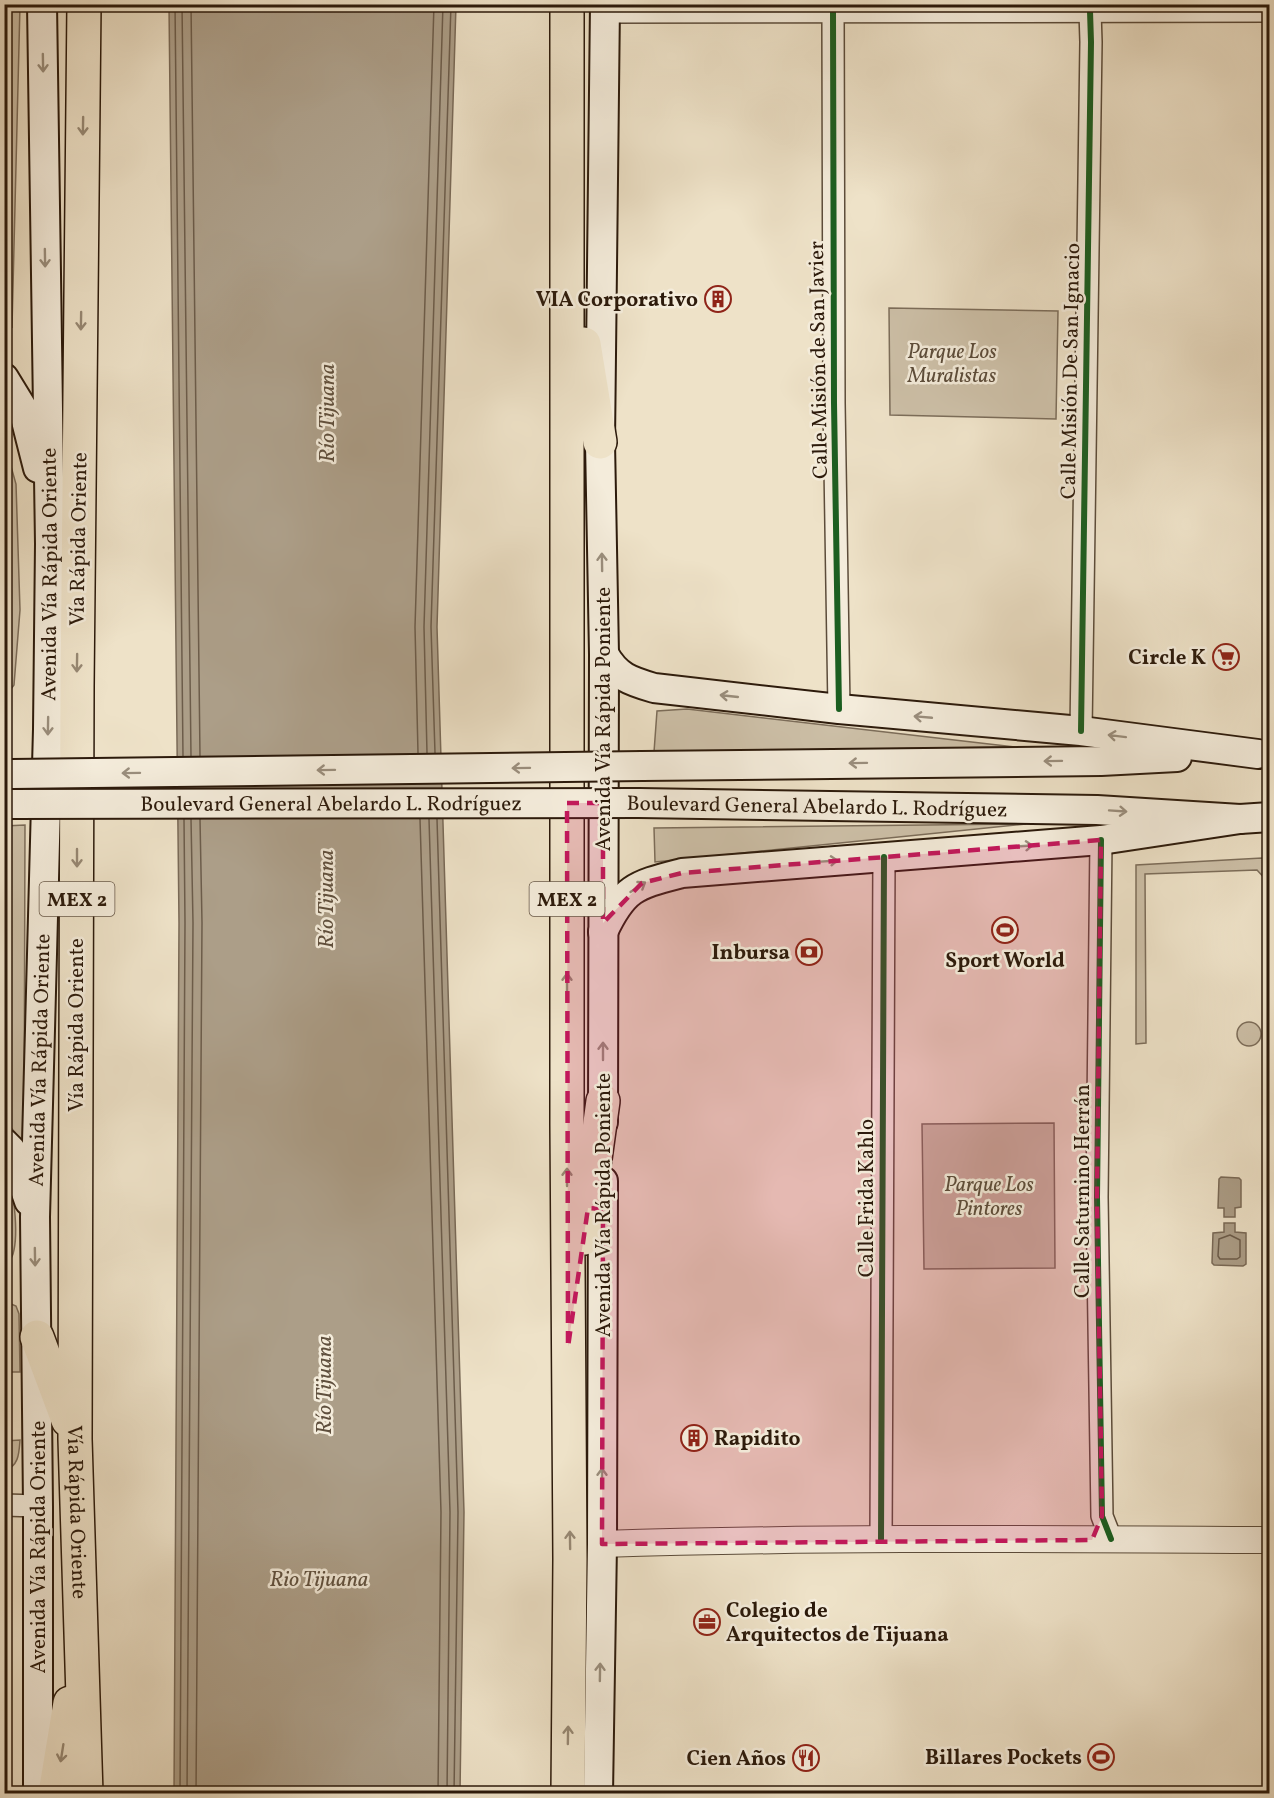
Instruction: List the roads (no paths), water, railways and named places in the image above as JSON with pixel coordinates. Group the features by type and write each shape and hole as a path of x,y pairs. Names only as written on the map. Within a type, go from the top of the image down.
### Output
{"highway":[{"name":"Vía Rápida Oriente","path":"84,4 77,686 75,1439 86,1794"},
{"name":"Avenida Vía Rápida Poniente","path":"567,4 567,1125 570,1559 568,1794"},
{"path":"568,247 600,442"},
{"path":"568,1347 603,1101"},
{"path":"37,1337 75,1439"},
{"path":"55,1794 82,1633"}],"main road":[{"name":"Avenida Vía Rápida Oriente","path":"38,1794 35,1217 48,729 50,544 42,4"},
{"name":"Avenida Vía Rápida Poniente","path":"598,1794 602,1544 604,654 600,442 605,8"},
{"path":"4,378 23,409 39,470 50,544"},
{"path":"604,654 612,669 630,681 654,688 839,709 1081,731 1264,754"},
{"name":"Boulevard General Abelardo L. Rodríguez","path":"8,774 1101,760 1264,754"},
{"name":"Boulevard General Abelardo L. Rodríguez","path":"8,804 639,803 1097,810 1240,819 1269,817"},
{"path":"603,932 613,911 625,896 642,883 682,873 1101,840 1240,819"},
{"path":"4,1143 11,1150 35,1217"}],"street":[{"path":"605,8 832,11 1269,10"},
{"name":"Calle Misión de San Javier","path":"832,11 834,391 839,709"},
{"name":"Calle Misión De San Ignacio","path":"1081,731 1090,11"},
{"name":"Calle Saturnino Herrán","path":"1101,840 1097,1197 1101,1531"},
{"name":"Calle Frida Kahlo","path":"881,1539 884,857"},
{"path":"4,1505 38,1506"},
{"path":"602,1544 881,1539 1101,1531 1269,1540"}],"water":[{"name":"Rio Tijuana","path":"169,5 456,5 437,627 464,1512 460,1793 174,1793 179,923"},
{"path":"1221,1177 1241,1180 1241,1207 1235,1208 1235,1217 1224,1217 1224,1208 1218,1208"},
{"path":"1224,1223 1235,1223 1235,1232 1246,1233 1246,1264 1243,1266 1212,1263 1213,1233 1224,1232"}],"place":[{"name":"VIA Corporativo","path":"718,299"},
{"name":"Circle K","path":"1226,657"},
{"name":"Sport World","path":"1005,930"},
{"name":"Inbursa","path":"809,952"},
{"name":"Rapidito","path":"694,1438"},
{"name":"Colegio de Arquitectos de Tijuana","path":"707,1622"},
{"name":"Billares Pockets","path":"1101,1757"},
{"name":"Cien Años","path":"806,1758"}],"park label":[{"name":"Parque Los Muralistas","path":"952,363"},
{"name":"Parque Los Pintores","path":"989,1196"}],"water label":[{"name":"Río Tijuana","path":"326,413"},
{"name":"Río Tijuana","path":"325,899"},
{"name":"Río Tijuana","path":"323,1385"}]}
